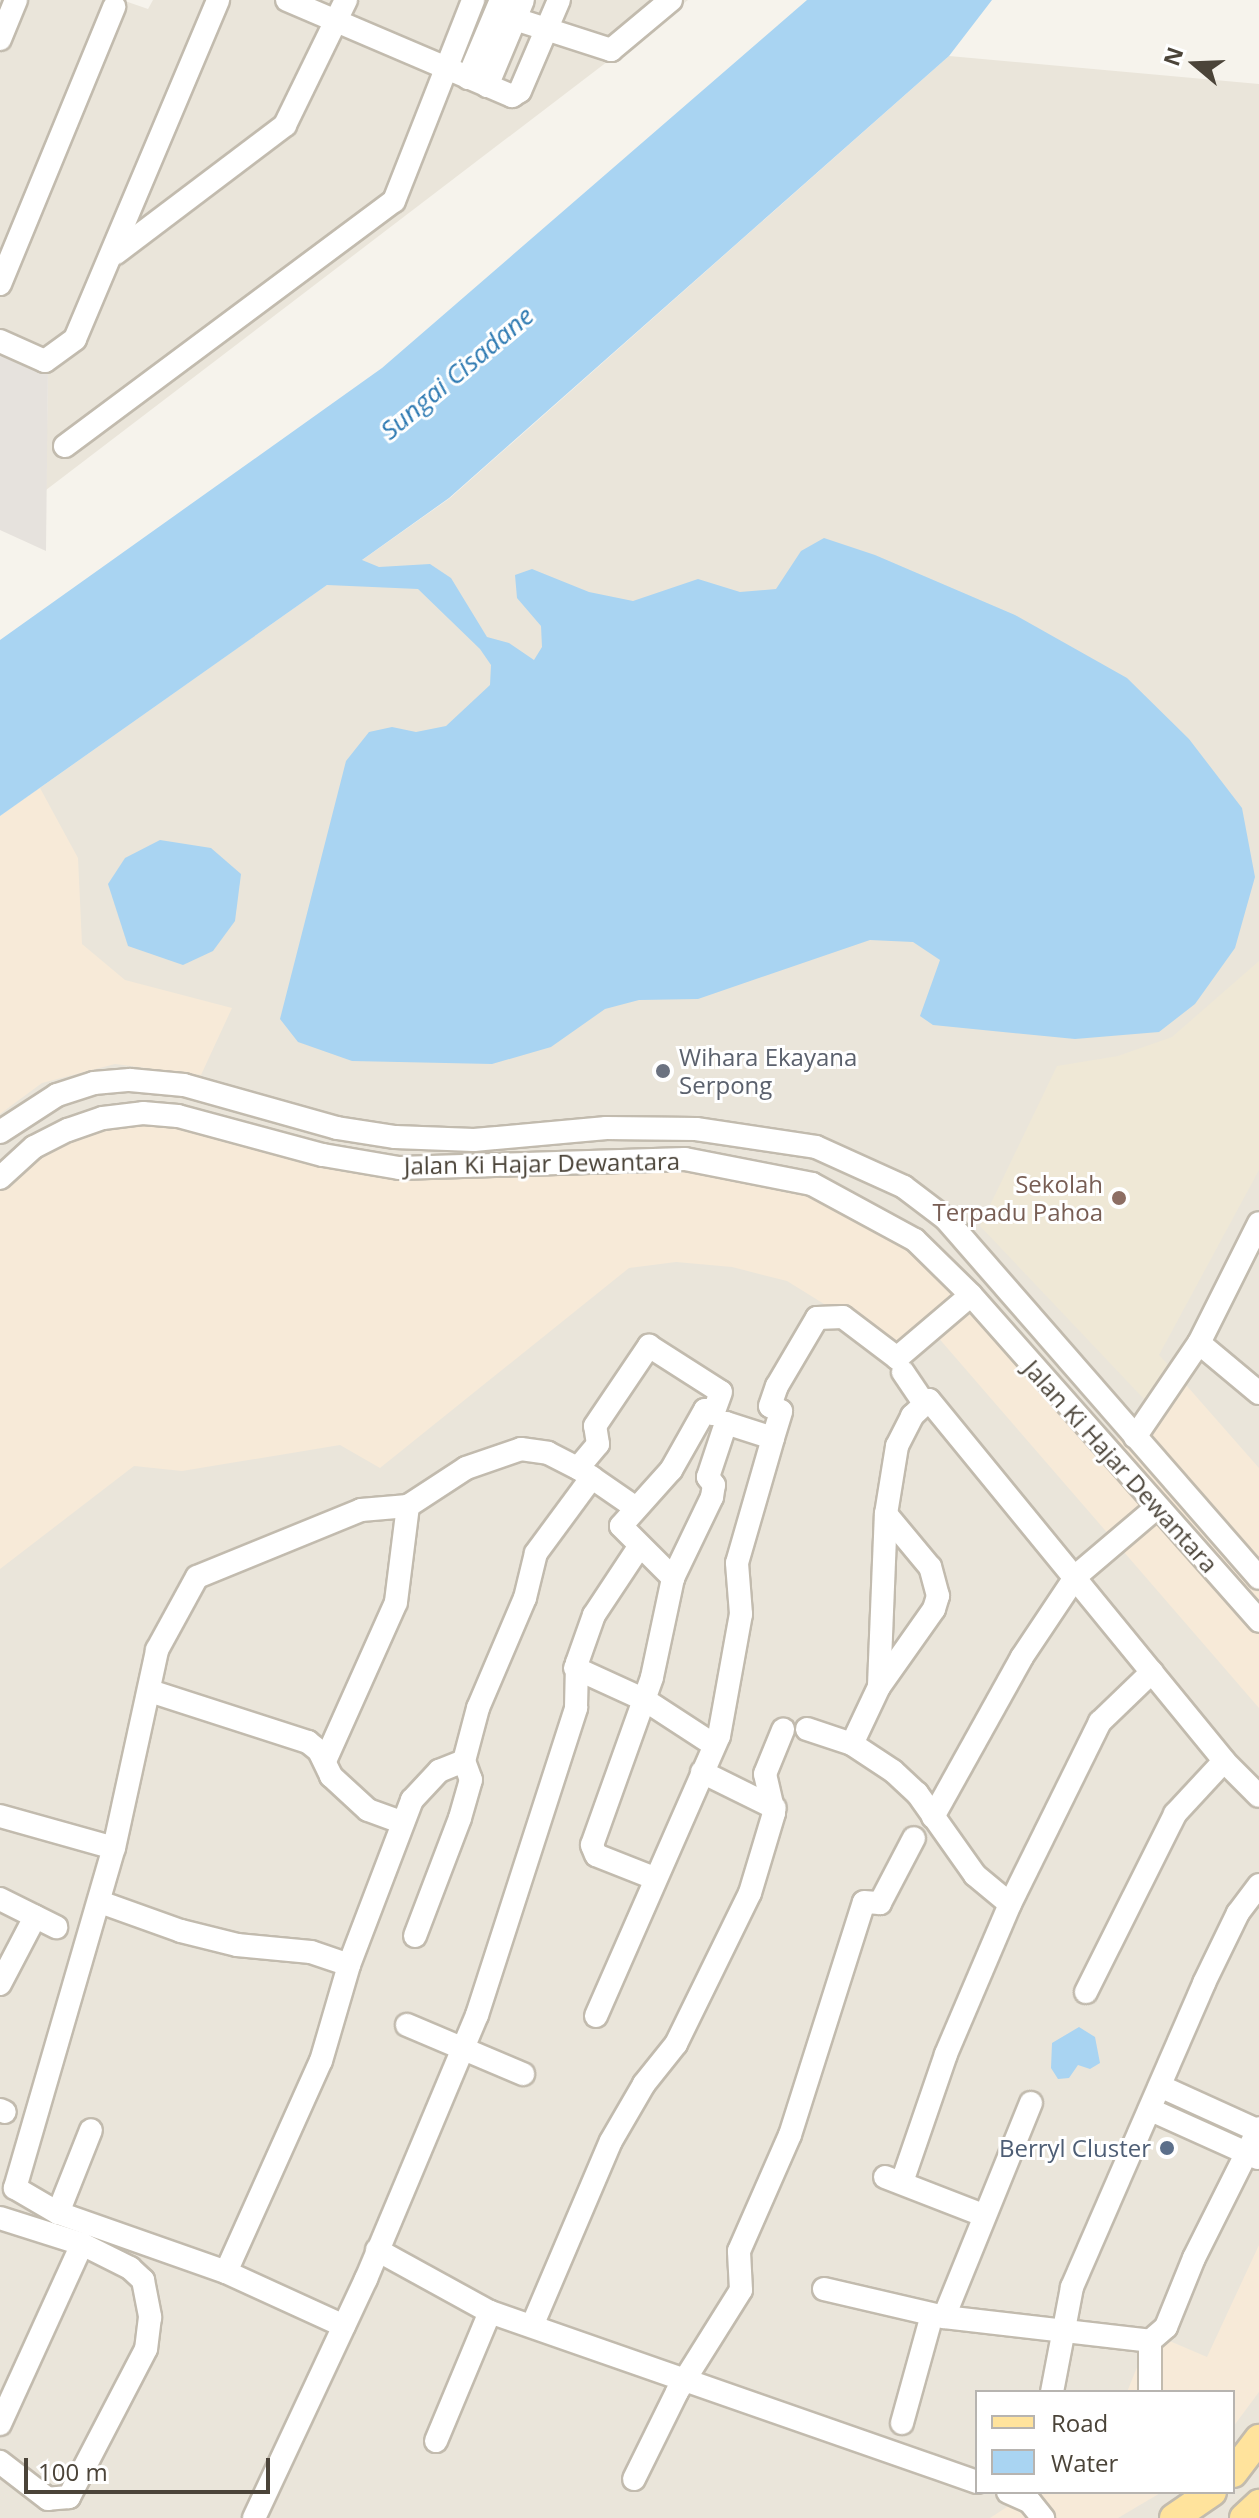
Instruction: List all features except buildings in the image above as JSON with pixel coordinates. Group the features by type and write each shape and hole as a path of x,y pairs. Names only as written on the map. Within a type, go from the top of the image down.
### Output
{"main road":[{"path":"1235,2470 1259,2439"},
{"path":"1174,2518 1209,2494"},
{"path":"1244,2518 1259,2504"}],"street":[{"path":"0,39 16,0"},
{"path":"0,341 45,361 63,353 75,339 115,253 218,0"},
{"path":"287,0 342,10 446,68 512,96 520,91 559,0"},
{"path":"65,446 394,201 473,0"},
{"path":"478,82 501,0"},
{"path":"478,82 519,9 547,31 611,50 671,0"},
{"path":"0,284 114,7"},
{"path":"115,253 285,125 342,10"},
{"name":"Jalan Ki Hajar Dewantara","path":"0,1132 57,1095 94,1083 130,1080 184,1085 337,1128 395,1137 474,1140 606,1128 696,1129 816,1147 904,1187 946,1219 1259,1578"},
{"name":"Jalan Ki Hajar Dewantara","path":"0,1178 34,1147 68,1130 103,1118 143,1113 178,1116 323,1155 399,1168 685,1159 778,1175 842,1196 915,1240 971,1295 1259,1621"},
{"path":"1135,1437 1199,1343 1259,1223"},
{"path":"596,2016 714,1745 741,1614 737,1563 781,1411 770,1406 777,1386 817,1318 843,1317 897,1358 971,1295"},
{"path":"1199,1343 1256,1382"},
{"path":"415,1936 471,1780 464,1761 478,1708 525,1598 536,1553 585,1472 598,1444 595,1426 649,1346 721,1392 708,1477 714,1485 712,1497 673,1578 645,1700 592,1845 596,1855 654,1878"},
{"path":"903,1372 923,1402"},
{"path":"879,1687 886,1514 897,1446 923,1402"},
{"path":"923,1402 935,1402 1224,1761 1259,1796"},
{"path":"673,1578 621,1526 671,1470 705,1410 773,1438"},
{"path":"344,2326 226,2272 58,2213 24,2197 14,2184 100,1902 157,1650 197,1577 361,1510 408,1506 466,1468 521,1449 548,1453 585,1472 636,1508"},
{"path":"325,1761 396,1602 408,1506"},
{"path":"933,1817 1022,1657 1076,1576 1157,1507"},
{"path":"852,1744 879,1687 934,1609 938,1596 930,1567 886,1514"},
{"path":"254,2518 344,2326 463,2048 576,1708 575,1668 594,1615 639,1547"},
{"path":"575,1668 645,1700 714,1745"},
{"path":"983,2215 894,2179 1010,1904 1100,1722 1152,1672"},
{"path":"150,1691 308,1742 325,1761 331,1776 368,1810 403,1823"},
{"path":"807,1729 852,1744 893,1771 933,1817 975,1875 1010,1904"},
{"path":"532,2326 611,2141 644,2084 676,2044 726,1949 750,1893 775,1808 765,1774 783,1730"},
{"path":"226,2272 321,2061 349,1965 403,1823 429,1779 448,1764 464,1761"},
{"path":"1086,1992 1175,1814 1224,1761"},
{"path":"702,1772 775,1808"},
{"path":"0,1816 114,1848"},
{"path":"634,2479 684,2380 741,2290 739,2251 790,2135 864,1902 880,1903 914,1838"},
{"path":"1052,2390 1061,2329 1072,2287 1162,2087 1204,1983 1238,1913 1259,1885"},
{"path":"0,1899 56,1927"},
{"path":"100,1902 181,1931 237,1945 311,1952 349,1965"},
{"path":"0,1984 35,1917"},
{"path":"407,2025 523,2074"},
{"path":"1150,2390 1150,2341 1166,2327 1253,2156 1259,2130 1162,2087"},
{"path":"902,2423 938,2316 1031,2103"},
{"path":"1151,2110 1253,2156"},
{"path":"58,2213 91,2130"},
{"path":"0,2218 82,2244 143,2280 150,2317 146,2349 69,2497 59,2500 38,2493 0,2462"},
{"path":"0,2424 82,2244"},
{"path":"377,2250 490,2312 975,2481"},
{"path":"824,2289 938,2316 1150,2341"},
{"path":"436,2441 490,2312"},
{"path":"1012,2494 1030,2502 1043,2518"}],"shaded area":[{"path":"0,0 122,0 148,9 153,0 688,0 46,490 48,371 0,349"},
{"path":"949,56 1259,84 1259,2518 0,2518 0,816 450,498"},
{"path":"0,349 48,370 46,551 0,530"},
{"path":"40,788 78,858 82,944 125,980 232,1008 201,1075 115,1064 42,1083 0,1114 0,816"},
{"name":"Sekolah Terpadu Pahoa","path":"1259,961 1259,1170 1159,1355 1172,1369 1144,1399 980,1226 1057,1066 1118,1056 1172,1037"},
{"path":"156,1120 386,1176 679,1165 841,1197 963,1287 895,1348 787,1281 732,1267 676,1262 629,1268 380,1468 340,1445 182,1471 134,1466 0,1569 0,1188 35,1160 92,1128"},
{"path":"974,1302 1108,1452 1172,1369 1259,1468 1259,1708 936,1335"},
{"path":"1259,2245 1259,2392 1235,2424 1235,2390 1128,2390 1151,2333 1207,2357"},
{"path":"1027,2494 1159,2494 1118,2518 990,2518"}],"water":[{"name":"Sungai Cisadane","path":"807,0 992,0 949,56 449,498 362,560 379,567 430,564 451,578 487,637 509,643 534,660 542,647 541,626 517,598 515,575 532,569 589,592 633,601 698,579 740,592 776,589 801,551 824,538 875,555 1015,615 1127,678 1189,739 1242,808 1255,877 1235,948 1195,1004 1159,1032 1075,1039 933,1025 920,1016 940,960 913,942 870,940 698,999 639,1000 605,1009 551,1047 492,1064 352,1061 298,1042 280,1019 346,761 369,732 392,727 416,732 446,726 490,685 491,665 480,649 418,589 327,585 0,816 0,640 382,368"},
{"path":"160,840 211,848 241,874 235,921 213,951 183,965 128,946 108,884 125,858"},
{"path":"1079,2027 1095,2037 1100,2063 1090,2069 1078,2065 1069,2078 1058,2079 1051,2068 1052,2043"}],"place":[{"name":"Wihara Ekayana Serpong","path":"663,1071"},
{"name":"Sekolah Terpadu Pahoa","path":"1119,1198"},
{"name":"Berryl Cluster","path":"1167,2148"}]}
